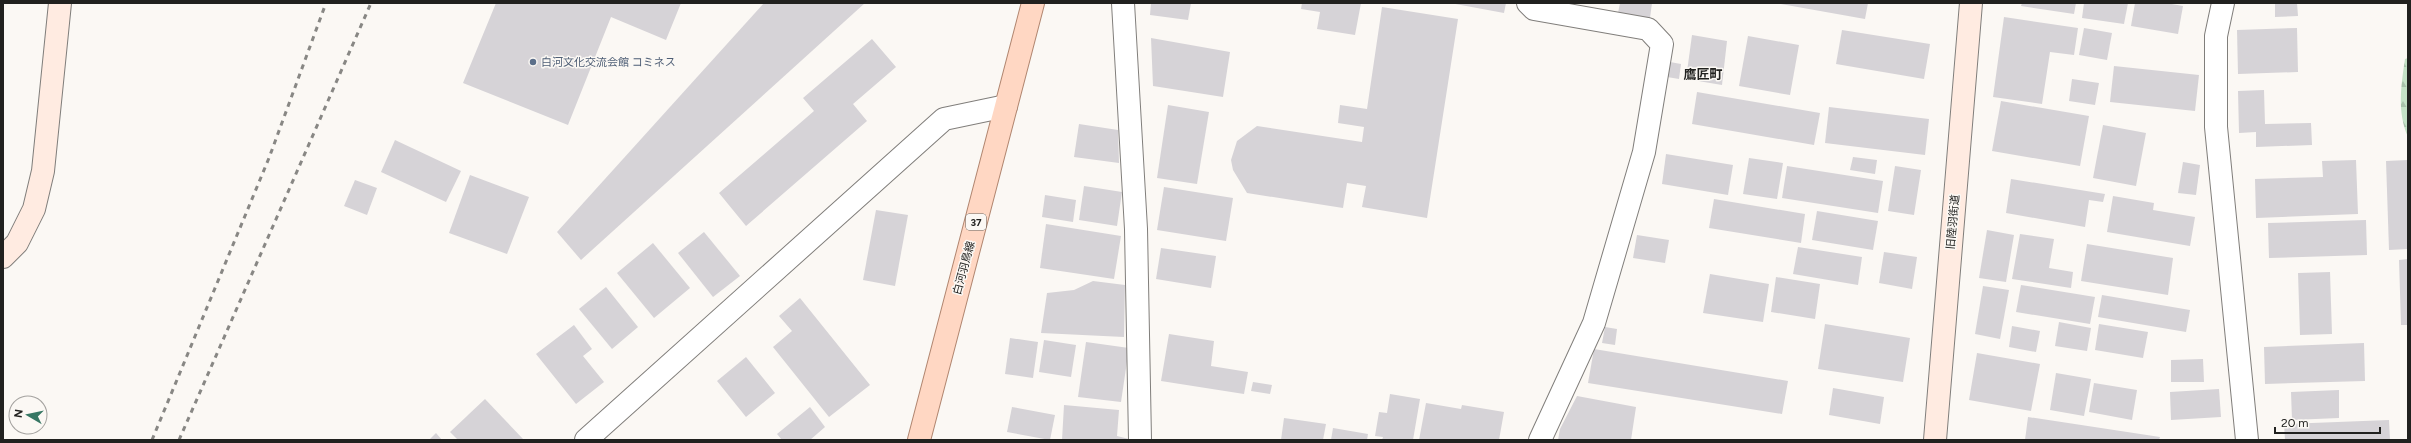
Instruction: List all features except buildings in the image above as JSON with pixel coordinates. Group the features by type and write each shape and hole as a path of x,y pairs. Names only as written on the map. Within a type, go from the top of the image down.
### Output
{"main road":[{"name":"白河羽鳥線","path":"919,440 1033,3"}],"street":[{"path":"3,257 17,243 34,209 43,171 60,3"},
{"path":"1123,3 1136,229 1140,440"},
{"path":"1528,3 1534,9 1648,29 1662,44 1644,152 1594,323 1540,440"},
{"name":"旧陸羽街道","path":"1935,440 1971,3"},
{"path":"2222,3 2216,36 2216,127 2248,440"},
{"path":"586,440 944,119 1006,106"}],"green space":[{"path":"2408,58 2408,137 2402,118 2401,99 2405,59"}],"railway":[{"path":"152,440 269,158 326,3"},
{"path":"179,440 371,3"}],"place":[{"name":"白河文化交流会館 コミネス","path":"533,62"}],"district":[{"name":"鷹匠町","path":"1703,74"}]}
